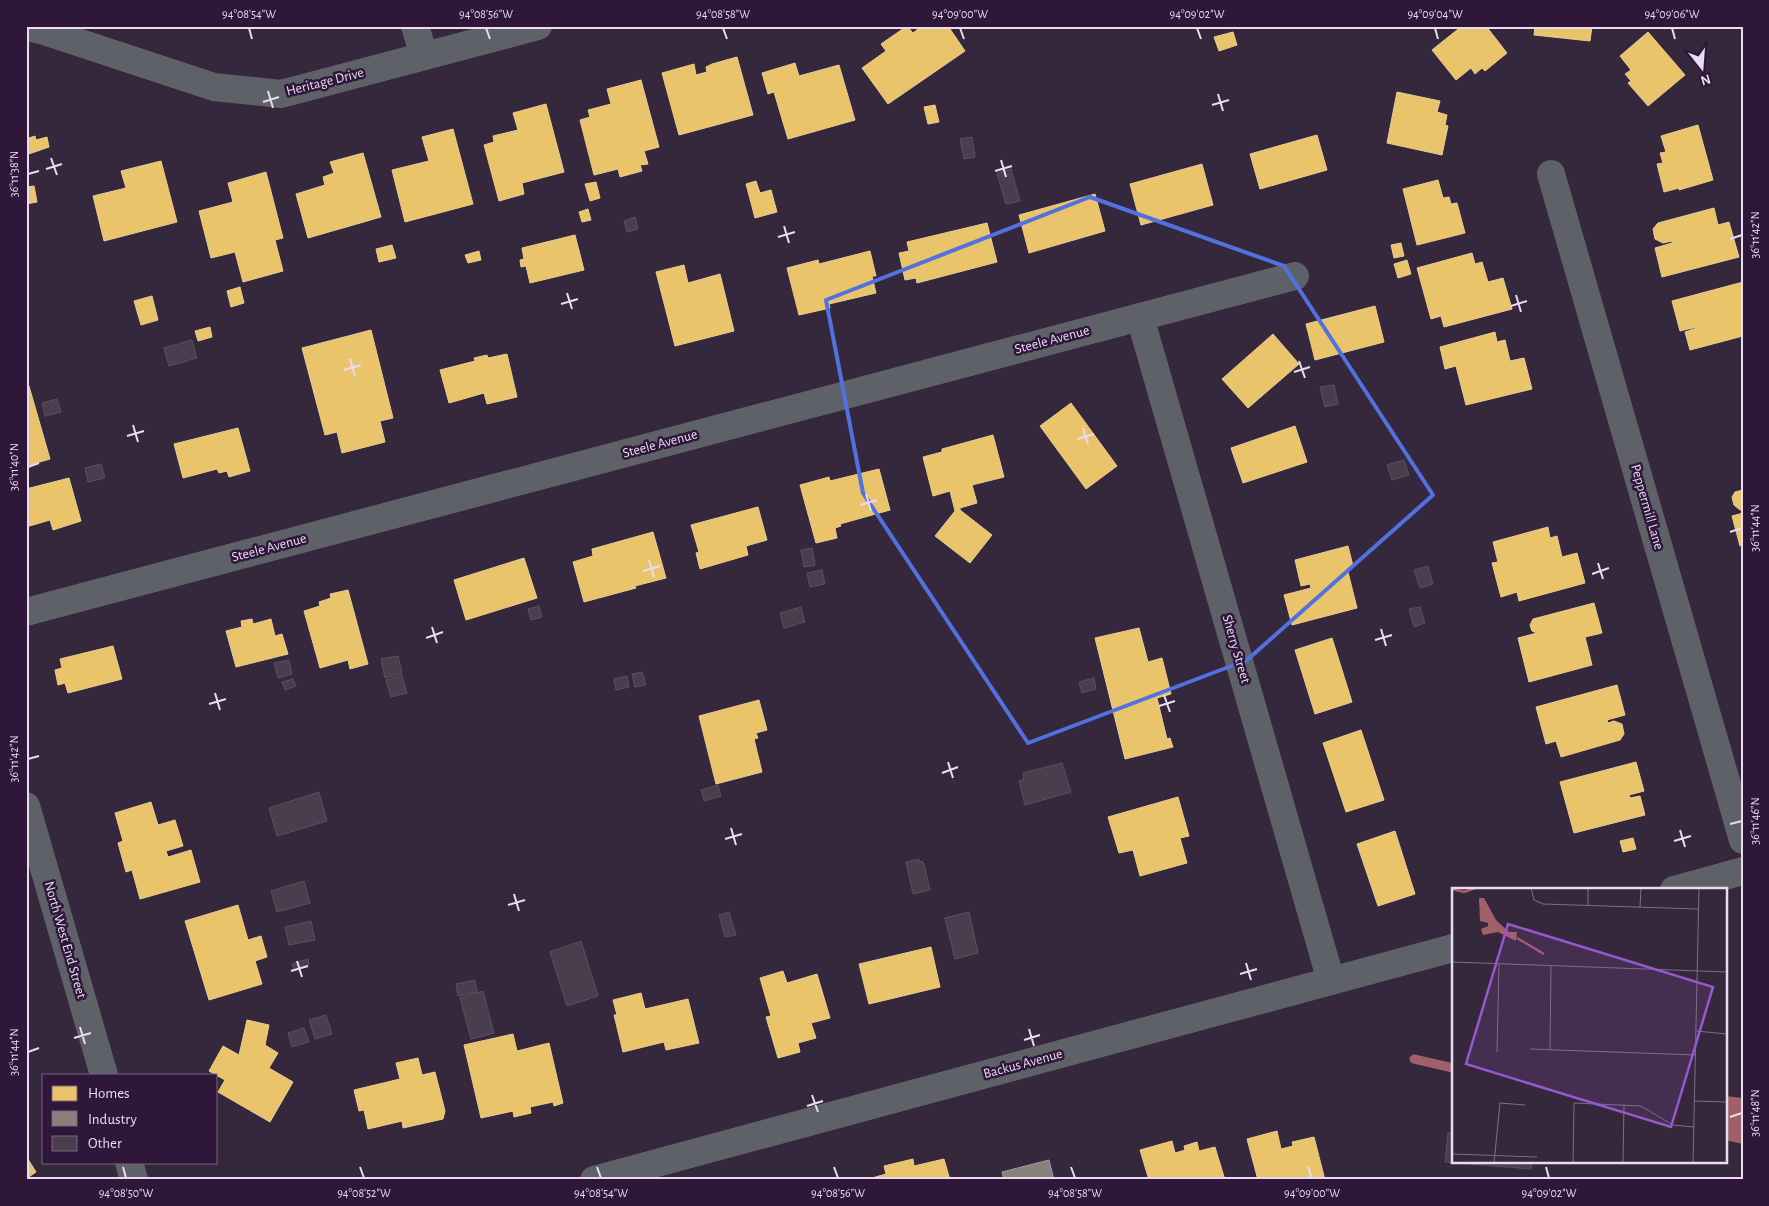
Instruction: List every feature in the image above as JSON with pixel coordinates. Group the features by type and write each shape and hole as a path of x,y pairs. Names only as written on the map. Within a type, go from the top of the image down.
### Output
{"street":[{"path":"415,26 424,56"},
{"name":"Heritage Drive","path":"26,27 41,30 214,87 281,94 538,26"},
{"name":"Peppermill Lane","path":"1551,174 1743,840"},
{"name":"Steele Avenue","path":"26,612 1294,276"},
{"name":"Sherry Street","path":"1140,317 1332,981"},
{"name":"North West End Street","path":"27,813 104,1074"},
{"path":"1681,888 1743,871"},
{"name":"Backus Avenue","path":"594,1180 1452,948"},
{"path":"130,1164 134,1180"}],"highlighted area":[{"path":"1090,197 1284,266 1433,495 1247,660 1028,743 863,493 826,300"}],"shaded area":[{"path":"1726,1096 1743,1098 1743,1144 1726,1140"}],"building: Homes":[{"path":"907,26 913,33 922,26 948,26 965,51 888,104 862,68 886,51 881,44"},
{"path":"1462,26 1486,26 1507,53 1485,71 1482,68 1475,74 1471,68 1456,80 1432,50"},
{"path":"1535,26 1592,26 1590,41 1534,35"},
{"path":"1233,32 1237,45 1219,51 1214,37"},
{"path":"1648,32 1685,75 1648,106 1628,83 1631,81 1625,74 1631,70 1620,56"},
{"path":"737,57 753,115 679,135 662,73 694,64 696,75 707,72 706,67 712,64"},
{"path":"795,63 799,76 839,65 855,120 788,139 774,92 768,94 762,73"},
{"path":"641,80 659,147 644,151 648,164 640,165 642,171 620,177 618,169 594,175 580,120 590,117 588,110 611,104 607,89"},
{"path":"1397,92 1440,101 1437,112 1447,115 1445,125 1448,126 1442,155 1387,143"},
{"path":"546,104 564,172 522,183 524,194 499,201 484,145 494,142 493,136 518,130 513,113"},
{"path":"935,105 939,122 928,124 924,107"},
{"path":"1698,125 1713,180 1679,190 1679,188 1664,192 1657,164 1663,163 1660,153 1666,152 1661,136"},
{"path":"453,129 473,204 405,222 392,170 429,161 422,137"},
{"path":"1317,135 1327,170 1260,189 1250,154"},
{"path":"35,136 36,140 47,137 49,147 26,155 26,139"},
{"path":"363,153 381,217 308,238 296,194 325,185 323,177 334,173 330,162"},
{"path":"161,161 177,222 104,241 93,196 126,188 121,171"},
{"path":"1202,164 1213,205 1141,225 1130,184"},
{"path":"266,172 283,238 275,240 283,271 243,282 235,252 211,258 199,211 233,202 228,183"},
{"path":"1438,180 1443,198 1449,197 1451,204 1457,203 1465,233 1417,245 1403,189"},
{"path":"756,181 760,193 771,190 777,212 755,218 746,184"},
{"path":"596,182 600,198 590,201 585,184"},
{"path":"34,186 37,202 26,204 26,187"},
{"path":"1095,194 1105,231 1029,253 1019,215"},
{"path":"1714,208 1718,225 1729,222 1739,257 1662,277 1655,248 1672,243 1672,241 1663,243 1655,239 1653,229 1658,223"},
{"path":"588,209 591,220 582,222 579,212"},
{"path":"987,223 997,262 917,283 916,278 905,280 899,253 909,251 907,242"},
{"path":"575,235 584,270 530,283 526,266 521,267 520,260 524,259 522,248"},
{"path":"1401,243 1404,256 1394,258 1391,245"},
{"path":"392,245 396,258 379,262 376,249"},
{"path":"479,251 481,260 468,263 465,255"},
{"path":"870,251 876,276 872,276 876,293 829,304 830,308 799,315 787,268 818,260 819,264"},
{"path":"1472,253 1475,264 1482,262 1488,282 1503,278 1512,309 1444,327 1441,316 1431,319 1417,268"},
{"path":"1407,260 1411,274 1398,278 1394,264"},
{"path":"684,265 688,283 720,274 734,331 675,346 656,272"},
{"path":"1743,282 1743,336 1690,350 1685,332 1697,327 1680,331 1672,301"},
{"path":"240,287 244,303 231,307 227,291"},
{"path":"152,296 158,320 141,325 134,301"},
{"path":"1375,306 1384,342 1315,360 1306,324"},
{"path":"210,327 212,337 198,341 195,331"},
{"path":"371,330 393,418 380,421 385,442 342,453 337,432 325,435 302,348"},
{"path":"1495,332 1497,342 1505,340 1510,361 1524,358 1532,389 1466,405 1456,366 1445,369 1440,347"},
{"path":"1273,334 1299,364 1248,408 1222,379"},
{"path":"507,354 517,397 487,404 484,393 449,403 440,370 475,361 474,358 487,355 488,358"},
{"path":"26,386 29,386 50,459 26,466"},
{"path":"1071,403 1117,466 1086,489 1040,426"},
{"path":"1295,426 1307,462 1243,483 1231,448"},
{"path":"238,428 250,471 229,477 227,471 219,473 217,469 183,478 174,444"},
{"path":"993,435 1004,477 972,485 977,503 960,508 960,510 992,535 970,563 935,536 955,511 950,491 933,496 923,457 942,452 942,449"},
{"path":"879,469 890,510 840,524 841,526 835,528 837,538 816,543 800,485 829,477 830,481"},
{"path":"69,478 81,521 53,530 50,520 26,527 26,489"},
{"path":"1743,490 1743,509 1740,510 1734,505 1732,497 1735,492"},
{"path":"758,507 767,540 746,546 748,555 700,569 696,553 699,552 691,525"},
{"path":"1743,513 1743,545 1740,546 1732,516"},
{"path":"1548,527 1550,538 1557,536 1562,557 1577,553 1585,583 1519,601 1517,592 1501,597 1492,563 1498,562 1493,542"},
{"path":"653,532 666,578 584,602 573,562 593,556 592,549"},
{"path":"1348,546 1353,566 1347,568 1357,608 1292,625 1284,595 1311,588 1310,584 1301,586 1295,560"},
{"path":"524,558 537,598 466,620 454,580"},
{"path":"348,590 368,664 350,669 348,660 320,668 304,611 320,606 319,602 331,598 330,594"},
{"path":"1594,603 1602,633 1585,637 1592,665 1529,682 1518,638 1537,633 1532,631 1530,625 1533,619"},
{"path":"252,619 253,624 271,619 275,636 282,634 288,654 236,667 226,631 242,627 241,621"},
{"path":"1139,628 1148,662 1162,658 1171,694 1157,698 1167,739 1170,738 1173,747 1125,759 1095,638"},
{"path":"1332,638 1352,702 1315,714 1295,650"},
{"path":"113,646 122,679 68,693 65,683 58,685 55,670 62,668 60,659"},
{"path":"1617,685 1625,715 1607,720 1608,723 1614,721 1622,724 1624,734 1620,740 1561,757 1556,741 1546,744 1536,707"},
{"path":"759,700 767,730 756,733 758,738 754,739 762,772 716,784 699,716"},
{"path":"1361,730 1384,800 1346,812 1323,743"},
{"path":"1636,762 1644,791 1629,795 1630,798 1640,796 1645,815 1574,833 1560,782"},
{"path":"1178,797 1189,836 1180,838 1187,863 1140,876 1133,850 1119,853 1108,817"},
{"path":"151,802 158,825 175,820 183,846 166,851 168,857 191,850 200,882 140,899 132,870 126,872 118,843 123,841 115,813"},
{"path":"1395,831 1415,894 1378,906 1357,844"},
{"path":"1633,838 1636,849 1623,852 1620,841"},
{"path":"238,905 248,940 261,936 267,957 255,961 262,984 209,1000 185,921"},
{"path":"931,947 940,987 869,1004 859,964"},
{"path":"783,971 787,983 817,974 830,1018 811,1023 816,1038 798,1043 800,1052 778,1058 766,1017 771,1016 760,978"},
{"path":"641,993 645,1009 688,999 699,1043 666,1050 664,1042 623,1052 614,1015 617,1015 613,1000"},
{"path":"247,1020 269,1025 265,1045 278,1053 269,1068 293,1082 270,1122 218,1092 225,1080 218,1076 218,1074 209,1071 223,1046 239,1055"},
{"path":"513,1034 517,1051 549,1043 563,1103 554,1106 553,1102 530,1107 531,1113 514,1117 513,1111 481,1118 464,1045"},
{"path":"418,1058 422,1075 435,1072 445,1111 443,1119 403,1128 402,1121 368,1129 364,1110 359,1111 354,1090 400,1079 396,1063"},
{"path":"1277,1131 1281,1149 1293,1146 1292,1142 1314,1137 1325,1180 1258,1180 1247,1139"},
{"path":"1172,1141 1175,1153 1185,1150 1184,1146 1197,1142 1199,1151 1215,1147 1225,1180 1149,1180 1140,1150"},
{"path":"26,1156 36,1172 26,1179"},
{"path":"913,1159 914,1166 944,1159 950,1180 865,1180 886,1174 884,1166"}],"building: Industry":[{"path":"1049,1160 1054,1180 1004,1180 1002,1172"}],"building: Other":[{"path":"972,137 975,157 964,159 960,139"},
{"path":"1011,169 1020,201 1006,204 997,173"},
{"path":"635,217 638,229 627,232 624,221"},
{"path":"192,340 197,358 169,366 164,348"},
{"path":"1334,385 1338,404 1325,407 1320,387"},
{"path":"57,399 61,412 45,416 42,403"},
{"path":"1404,460 1409,475 1392,480 1387,465"},
{"path":"101,464 105,478 88,482 85,468"},
{"path":"812,548 815,565 804,567 801,550"},
{"path":"1428,566 1433,584 1420,588 1414,570"},
{"path":"822,570 825,584 810,587 807,573"},
{"path":"539,606 542,617 531,620 528,609"},
{"path":"801,607 805,622 784,628 780,613"},
{"path":"1420,607 1425,623 1414,627 1409,609"},
{"path":"398,656 402,674 385,678 381,659"},
{"path":"289,660 292,674 278,678 274,663"},
{"path":"642,672 646,685 635,687 632,674"},
{"path":"402,676 407,693 391,697 386,680"},
{"path":"627,676 629,687 616,690 614,679"},
{"path":"1094,678 1096,689 1082,693 1079,682"},
{"path":"293,679 296,686 285,690 282,682"},
{"path":"1062,763 1071,792 1025,805 1019,781 1024,779 1023,773"},
{"path":"718,785 721,796 704,801 701,790"},
{"path":"319,792 327,821 277,836 269,808"},
{"path":"919,859 919,862 922,861 924,864 930,890 913,894 906,862"},
{"path":"304,881 310,903 277,912 271,891"},
{"path":"729,912 736,935 725,937 719,915"},
{"path":"969,912 978,953 955,959 945,918"},
{"path":"311,921 315,940 289,945 285,927"},
{"path":"581,941 598,996 567,1006 550,952"},
{"path":"308,959 309,965 294,970 292,964"},
{"path":"475,980 477,992 458,996 456,984"},
{"path":"483,991 494,1033 471,1039 460,998"},
{"path":"326,1015 332,1034 315,1039 309,1020"},
{"path":"304,1028 309,1042 292,1047 288,1033"},
{"path":"1448,1133 1452,1133 1452,1163 1445,1162"},
{"path":"1470,1164 1532,1164 1531,1169"}],"waterway":[{"path":"1414,1059 1452,1068"}]}
